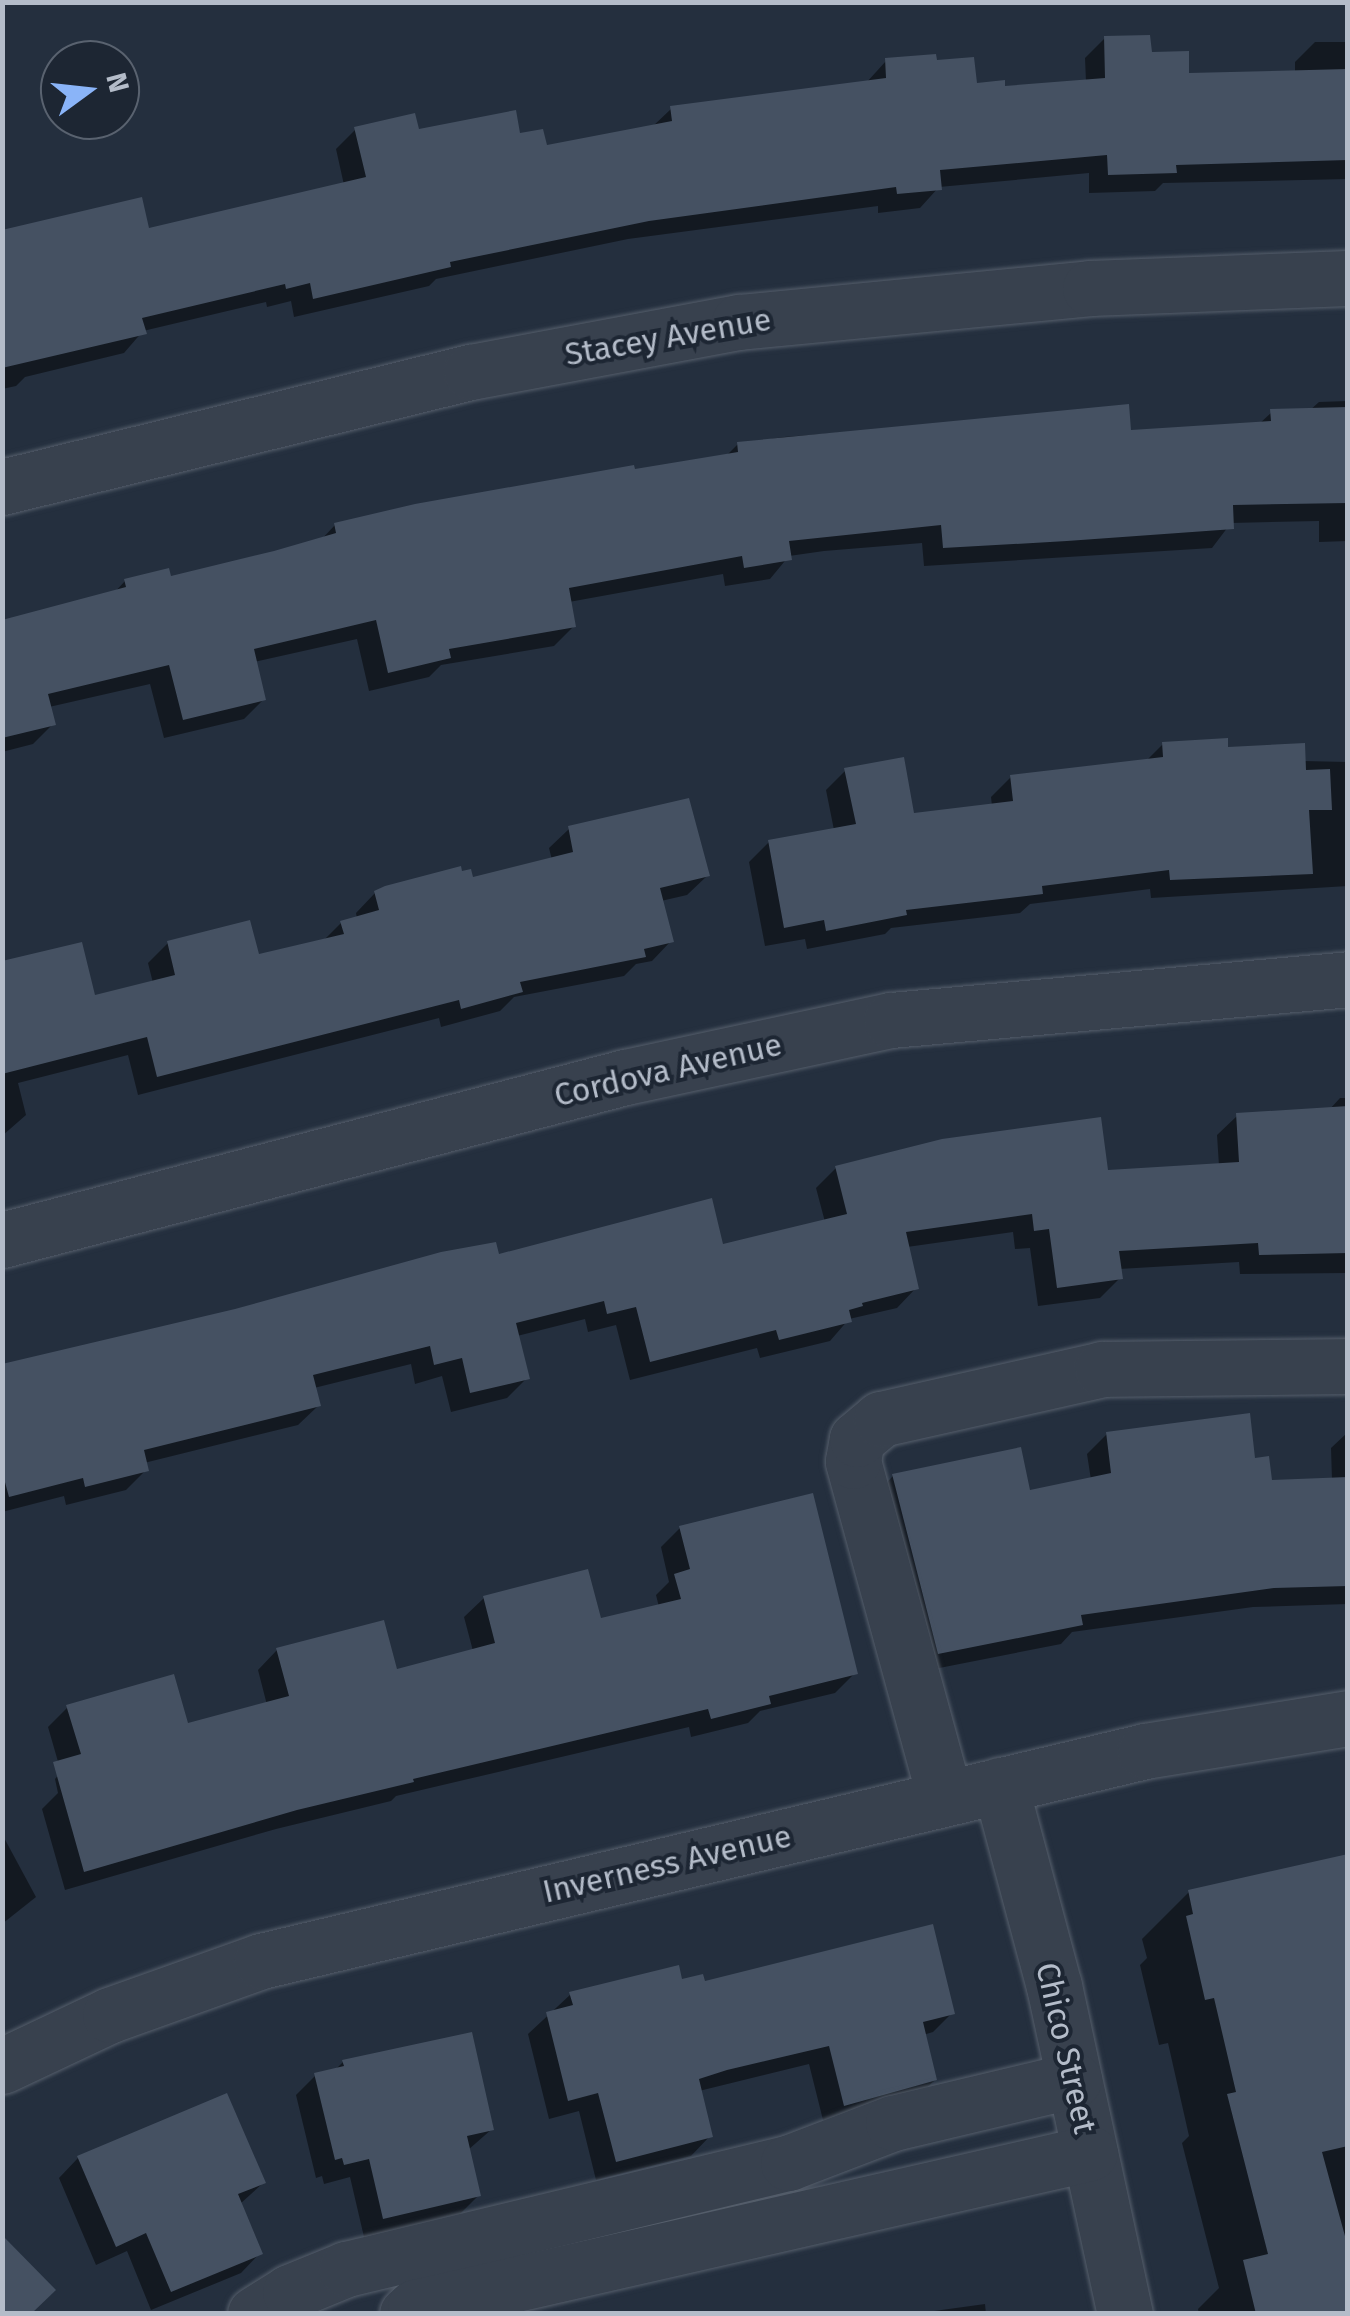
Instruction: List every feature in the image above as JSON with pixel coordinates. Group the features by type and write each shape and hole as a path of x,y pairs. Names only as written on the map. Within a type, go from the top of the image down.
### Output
{"street":[{"name":"Stacey Avenue","path":"2,486 470,372 739,322 1090,288 1348,278"},
{"name":"Cordova Avenue","path":"2,1240 625,1077 891,1020 1348,979"},
{"path":"945,1798 853,1461 857,1440 881,1419 1102,1368 1348,1366"},
{"name":"Inverness Avenue","path":"2,2066 110,2015 261,1961 1145,1750 1348,1718"},
{"name":"Chico Street","path":"1000,1785 1074,2080 1125,2314"},
{"path":"255,2314 290,2292 346,2269 788,2163 893,2123 1074,2080"},
{"path":"406,2314 416,2307 1090,2153"}],"building":[{"path":"1150,35 1152,52 1189,51 1189,73 1348,69 1348,160 1176,165 1177,173 1108,175 1107,155 940,170 942,190 897,194 896,187 649,221 450,262 451,267 313,299 310,283 286,289 285,284 142,318 147,334 2,368 2,230 142,197 149,228 366,177 354,127 415,113 419,129 516,110 520,133 543,129 547,145 672,121 670,106 886,78 885,58 936,54 937,60 974,57 977,83 1005,80 1005,86 1105,78 1104,36"},
{"path":"1129,404 1131,430 1271,421 1270,409 1348,407 1348,503 1233,505 1234,529 1067,541 943,548 941,525 789,541 792,560 744,568 742,556 569,588 576,627 449,649 451,658 388,673 376,620 254,649 266,700 183,720 169,665 48,694 56,725 2,738 2,620 126,587 124,579 169,568 171,576 274,551 336,533 334,523 415,504 634,465 635,469 738,452 737,442"},
{"path":"1228,738 1228,747 1305,743 1306,770 1330,769 1332,810 1309,810 1313,874 1170,880 1169,870 1042,886 1043,894 906,910 907,915 826,931 824,920 784,928 768,840 856,824 844,768 904,757 914,813 1013,801 1010,775 1163,757 1162,742"},
{"path":"689,798 710,876 660,888 674,942 644,949 646,957 520,982 523,992 461,1009 459,1000 157,1077 147,1037 2,1074 2,961 82,942 95,995 175,975 167,941 250,920 259,954 344,934 340,921 379,910 374,891 385,886 461,866 462,871 471,869 473,877 573,852 568,826"},
{"path":"1348,1106 1348,1253 1259,1255 1258,1243 1119,1251 1123,1279 1057,1288 1049,1229 1034,1231 1032,1214 906,1232 919,1289 862,1303 863,1306 849,1310 852,1322 779,1340 776,1330 650,1362 636,1307 607,1314 604,1301 516,1323 530,1379 470,1393 462,1358 434,1365 430,1346 313,1375 321,1406 144,1450 149,1471 85,1487 83,1478 9,1497 2,1471 2,1364 235,1309 441,1252 496,1242 499,1254 712,1198 723,1244 847,1214 835,1166 942,1139 1101,1117 1108,1170 1239,1162 1236,1113"},
{"path":"1250,1413 1255,1458 1269,1456 1272,1480 1348,1477 1348,1586 1274,1588 1081,1615 1083,1625 938,1654 892,1474 1021,1447 1030,1490 1111,1473 1106,1432"},
{"path":"813,1493 858,1674 769,1696 771,1704 711,1719 708,1709 413,1779 414,1782 297,1810 84,1872 53,1762 81,1754 66,1705 174,1674 188,1723 289,1696 276,1648 384,1620 397,1669 495,1643 483,1596 588,1569 601,1618 681,1599 674,1574 690,1569 679,1526"},
{"path":"1348,1854 1348,2146 1322,2152 1348,2247 1348,2314 1256,2314 1243,2260 1268,2254 1227,2094 1236,2092 1214,1998 1205,2000 1186,1916 1193,1914 1188,1890"},
{"path":"933,1924 955,2014 923,2022 937,2080 844,2106 829,2046 727,2070 699,2079 713,2137 616,2162 598,2093 568,2101 546,2012 573,2005 569,1992 679,1965 682,1979 703,1974 705,1981"},
{"path":"472,2032 494,2130 467,2136 481,2196 383,2219 369,2159 344,2165 342,2158 335,2160 314,2073 344,2066 342,2060"},
{"path":"227,2093 266,2183 238,2194 263,2254 171,2292 146,2233 116,2247 77,2156"},
{"path":"2,2235 56,2290 31,2314 2,2314"}]}
